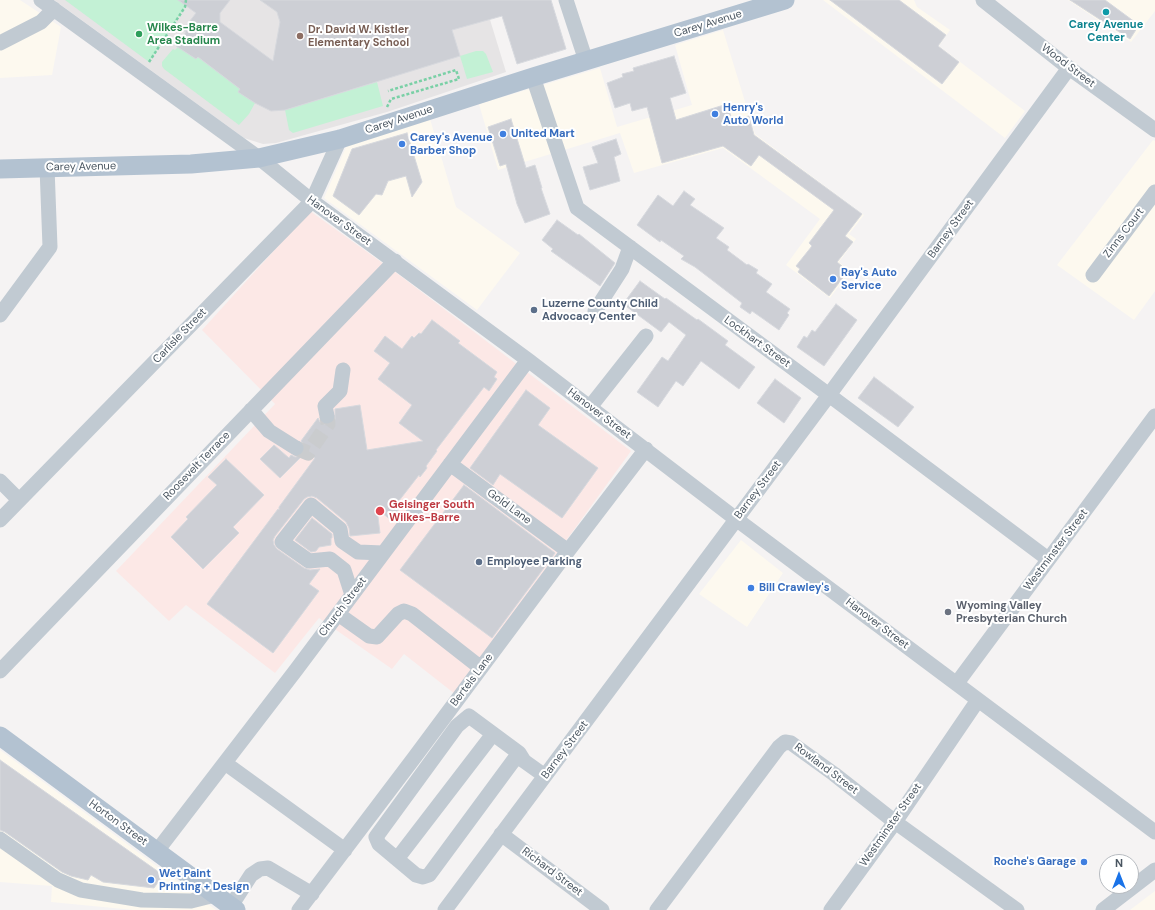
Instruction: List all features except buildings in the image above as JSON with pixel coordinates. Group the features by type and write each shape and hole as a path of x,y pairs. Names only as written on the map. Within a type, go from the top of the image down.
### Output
{"main road":[{"name":"Carey Avenue","path":"0,169 191,164 259,158 340,139 533,77 786,0"},
{"name":"Horton Street","path":"0,736 233,908"}],"street":[{"name":"Hanover Street","path":"41,0 259,158 312,201 528,360 736,519 1155,832"},
{"path":"566,0 586,61"},
{"name":"Wood Street","path":"983,0 1069,68 1155,130"},
{"path":"0,43 41,22 54,9"},
{"name":"Barney Street","path":"445,910 829,395 1069,68"},
{"name":"Lockhart Street","path":"533,77 577,208 1048,559"},
{"name":"Carlisle Street","path":"0,520 312,201 340,139"},
{"path":"0,314 50,247 47,167"},
{"name":"Zinns Court","path":"1093,275 1155,192"},
{"path":"595,311 622,269 630,247"},
{"name":"Roosevelt Terrace","path":"0,671 395,261"},
{"path":"590,407 646,336"},
{"name":"Church Street","path":"157,851 338,614 528,360"},
{"path":"327,416 325,406 340,391 343,370"},
{"path":"251,410 269,431 296,448"},
{"name":"Westminster Street","path":"957,683 1155,416"},
{"name":"Bertels Lane","path":"299,910 646,449"},
{"name":"Gold Lane","path":"450,464 568,551"},
{"path":"0,481 19,500"},
{"path":"352,595 344,570 330,559 309,561 282,542 311,505 340,529 342,541 358,552 383,553"},
{"path":"338,614 369,636 378,637 398,614 404,611 412,614 481,668"},
{"name":"Westminster Street","path":"831,910 895,822 978,700"},
{"path":"519,753 429,874 422,877 416,874 378,844 376,837 457,726 462,720 469,716 519,753 525,753 548,772"},
{"path":"397,860 492,734"},
{"name":"Rowland Street","path":"657,910 779,747 785,742 791,743 834,774 895,822 1017,910"},
{"path":"225,763 345,850"},
{"name":"Richard Street","path":"501,834 602,910"},
{"path":"0,839 58,880 81,890 142,900 191,901 215,895"},
{"path":"233,908 251,875 260,869 268,868 312,894"},
{"path":"1103,910 1155,870"}],"path":[{"path":"149,62 185,7 186,0"},
{"path":"381,109 388,107 391,99 459,79 456,70 388,91"}],"shaded area":[{"path":"0,0 20,0 61,27 52,75 0,78"},
{"name":"Dr. David W. Kistler Elementary School","path":"54,0 484,0 506,72 387,112 276,143 263,144 244,138"},
{"path":"823,0 914,0 917,7 950,30 939,46 1025,111 1005,138"},
{"path":"1068,0 1155,0 1155,11 1131,42"},
{"path":"723,30 755,134 864,215 849,234 856,239 839,262 850,271 830,298 786,265 820,219 723,148 634,173 620,133 498,170 479,104 600,68 617,127 692,105 675,45"},
{"path":"430,119 456,207 520,253 477,310 324,198 347,145"},
{"path":"1153,140 1155,141 1155,291 1134,320 1057,265"},
{"name":"Geisinger South Wilkes-Barre","path":"310,211 398,274 631,451 455,694 404,654 392,669 319,618 275,673 186,605 169,621 116,571 275,404 202,330"},
{"path":"741,540 783,573 747,627 699,594"},
{"path":"0,750 216,910 134,910 51,902 52,886 0,882"},
{"path":"1155,891 1155,910 1130,910"}],"green space":[{"name":"Wilkes-Barre Area Stadium","path":"65,0 186,0 185,7 149,62"},
{"path":"178,47 196,59 198,57 240,89 239,92 255,103 249,114 239,125 164,69 162,62 173,49 175,50"},
{"path":"476,51 483,51 486,54 493,72 467,79 460,56"},
{"path":"377,82 383,106 293,133 289,130 285,110"}],"tunnel":[{"path":"296,448 308,453 328,424 327,416"}],"place":[{"name":"Carey Avenue Center","path":"1106,12"},
{"name":"Wilkes-Barre Area Stadium","path":"139,34"},
{"name":"Dr. David W. Kistler Elementary School","path":"300,36"},
{"name":"Henry's Auto World","path":"715,114"},
{"name":"United Mart","path":"503,134"},
{"name":"Carey's Avenue Barber Shop","path":"402,144"},
{"name":"Ray's Auto Service","path":"833,279"},
{"name":"Luzerne County Child Advocacy Center","path":"534,310"},
{"name":"Geisinger South Wilkes-Barre","path":"380,511"},
{"name":"Employee Parking","path":"479,562"},
{"name":"Bill Crawley's","path":"751,588"},
{"name":"Wyoming Valley Presbyterian Church","path":"948,612"},
{"name":"Roche's Garage","path":"1084,862"},
{"name":"Wet Paint Printing + Design","path":"151,880"}]}
